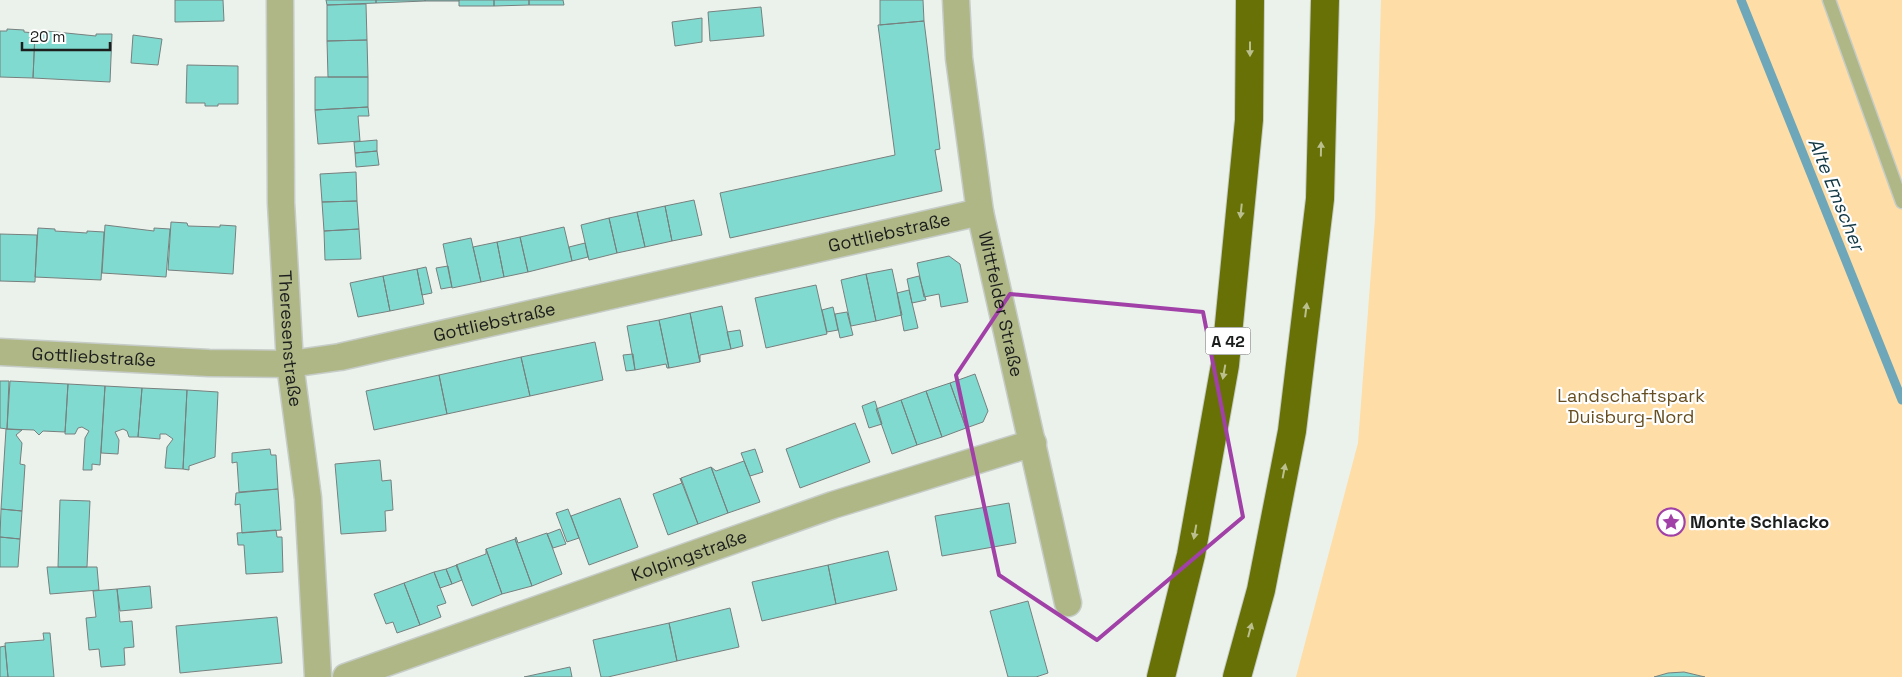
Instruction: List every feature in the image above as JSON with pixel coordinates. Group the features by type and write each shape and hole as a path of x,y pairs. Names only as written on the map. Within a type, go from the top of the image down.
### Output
{"highway":[{"name":"A 42","path":"1161,677 1191,554 1225,365 1249,120 1250,0"},
{"path":"1238,677 1261,590 1292,431 1320,199 1325,0"}],"street":[{"name":"Theresenstraße","path":"280,0 281,203 290,364 308,498 318,677"},
{"name":"Wittfelder Straße","path":"956,0 959,58 980,212 1068,603"},
{"name":"Gottliebstraße","path":"0,352 208,363 290,364 340,357 980,212"},
{"name":"Kolpingstraße","path":"346,677 833,505 1033,443"}],"lane":[{"path":"1829,0 1902,202"}],"highlighted area":[{"path":"1010,294 1203,312 1243,517 1097,640 999,575 956,375"}],"green space":[{"name":"Landschaftspark Duisburg-Nord","path":"1381,0 1902,0 1902,677 1296,677 1358,443 1375,219"}],"building":[{"path":"175,0 223,0 224,21 175,22"},
{"path":"326,0 376,0 376,3 327,5"},
{"path":"376,0 425,0 425,1 376,3"},
{"path":"459,0 459,1 425,1"},
{"path":"459,0 494,0 494,6 459,6"},
{"path":"494,0 529,0 529,5 494,6"},
{"path":"529,0 563,0 564,5 529,5"},
{"path":"880,0 923,0 924,21 880,25"},
{"path":"366,4 367,40 327,41 327,5"},
{"path":"761,7 764,36 710,41 708,12"},
{"path":"702,18 702,42 675,46 672,22"},
{"path":"924,21 940,149 935,150 942,191 730,238 720,193 895,155 878,25"},
{"path":"7,29 35,33 33,78 0,77 0,31 7,31"},
{"path":"46,31 96,36 96,34 112,34 110,82 33,78 35,33 46,33"},
{"path":"133,35 162,39 158,65 131,63"},
{"path":"367,40 368,77 328,77 327,41"},
{"path":"187,65 238,66 238,104 205,106 205,103 186,103"},
{"path":"315,77 368,77 368,107 315,110"},
{"path":"368,107 369,116 358,116 360,141 318,144 315,110"},
{"path":"377,140 377,151 355,153 354,142"},
{"path":"377,151 379,165 356,167 355,153"},
{"path":"356,172 357,201 322,202 320,174"},
{"path":"694,200 702,235 672,241 665,206"},
{"path":"357,201 359,229 324,231 322,202"},
{"path":"665,206 672,241 645,247 637,212"},
{"path":"637,212 645,247 617,253 609,218"},
{"path":"609,218 617,253 589,260 581,225"},
{"path":"171,222 187,223 188,226 236,226 233,274 168,270"},
{"path":"105,225 154,231 154,228 170,229 166,277 102,273"},
{"path":"564,227 572,261 528,272 520,237"},
{"path":"38,228 87,233 87,231 104,232 101,280 35,277"},
{"path":"359,229 361,259 325,260 324,231"},
{"path":"0,234 37,235 35,282 0,281"},
{"path":"520,237 528,272 504,277 497,242"},
{"path":"471,238 481,282 452,288 443,244"},
{"path":"497,242 504,277 481,282 473,247"},
{"path":"585,243 588,257 572,261 569,247"},
{"path":"949,256 960,264 968,302 941,307 939,294 924,297 917,263"},
{"path":"448,266 452,287 441,289 436,268"},
{"path":"426,267 432,293 422,295 417,269"},
{"path":"417,269 424,304 390,311 383,276"},
{"path":"892,269 902,315 876,321 866,274"},
{"path":"866,274 876,321 851,326 841,280"},
{"path":"383,276 390,311 358,317 350,283"},
{"path":"919,276 926,300 912,303 907,279"},
{"path":"816,285 827,334 766,348 755,298"},
{"path":"909,290 918,328 904,331 897,293"},
{"path":"722,306 731,349 700,355 700,362 690,313"},
{"path":"833,307 838,330 827,332 822,310"},
{"path":"847,312 853,335 840,338 835,314"},
{"path":"690,313 700,362 669,368 659,320"},
{"path":"659,320 669,368 667,368 666,364 635,370 627,326"},
{"path":"740,330 743,346 731,349 727,332"},
{"path":"595,342 603,380 530,396 521,357"},
{"path":"633,354 635,370 626,371 623,355"},
{"path":"521,357 530,396 447,414 439,375"},
{"path":"975,374 988,411 983,422 966,428 950,383"},
{"path":"439,375 447,414 374,430 366,391"},
{"path":"0,381 9,381 7,429 0,428"},
{"path":"10,381 68,384 65,432 43,431 39,435 34,430 7,429"},
{"path":"950,383 966,428 942,437 926,391"},
{"path":"68,384 105,386 100,465 92,464 92,470 83,470 85,438 89,431 82,427 78,428 75,434 65,434"},
{"path":"105,386 142,388 138,437 129,437 127,431 123,429 115,432 119,440 118,454 101,453"},
{"path":"142,388 187,390 183,469 165,468 167,447 173,439 166,434 160,434 160,439 138,437"},
{"path":"187,390 218,392 215,457 189,466 189,470 183,469"},
{"path":"926,391 942,437 917,445 901,400"},
{"path":"901,400 917,445 892,454 876,409"},
{"path":"875,401 882,424 869,428 862,406"},
{"path":"855,423 870,462 800,488 786,449"},
{"path":"6,429 22,430 16,435 22,443 20,464 25,465 22,511 1,509"},
{"path":"270,449 271,455 276,455 278,489 239,492 237,462 232,463 232,453"},
{"path":"755,449 763,472 750,476 741,453"},
{"path":"380,460 382,481 391,480 393,510 385,511 386,531 341,534 335,464"},
{"path":"744,461 760,502 728,513 711,467 716,471"},
{"path":"711,467 728,513 698,524 681,478"},
{"path":"682,483 698,524 668,535 653,494"},
{"path":"278,489 281,530 242,533 240,504 235,505 236,493"},
{"path":"620,498 638,547 589,565 571,516"},
{"path":"60,500 90,501 87,567 58,567"},
{"path":"1009,503 1016,543 942,556 935,516"},
{"path":"1,509 22,511 20,539 0,537"},
{"path":"568,509 579,538 567,542 556,513"},
{"path":"560,529 566,544 553,548 547,534"},
{"path":"276,530 277,537 282,537 283,572 246,574 244,545 238,545 237,533"},
{"path":"547,533 562,574 532,586 515,539 516,537 518,543"},
{"path":"0,537 20,539 18,567 0,567"},
{"path":"515,539 532,586 502,594 486,549"},
{"path":"486,549 502,594 472,606 456,565 486,554"},
{"path":"888,551 897,590 836,604 828,565"},
{"path":"457,565 462,580 452,584 446,569"},
{"path":"828,565 836,604 762,621 752,582"},
{"path":"47,567 97,567 99,590 50,594"},
{"path":"446,569 452,584 440,588 434,572"},
{"path":"434,572 446,603 437,606 441,617 420,625 404,583"},
{"path":"404,583 420,625 397,633 393,622 386,624 374,594"},
{"path":"150,586 152,608 120,611 117,589"},
{"path":"117,589 120,622 132,621 134,647 124,648 125,665 101,667 99,649 89,650 86,618 96,617 93,591"},
{"path":"1028,601 1048,673 1036,677 1008,677 990,611"},
{"path":"730,608 739,647 677,661 669,623"},
{"path":"277,617 282,663 180,673 176,626"},
{"path":"669,623 677,661 601,677 593,640"},
{"path":"43,633 50,633 54,677 8,677 5,643 44,640"},
{"path":"5,646 8,677 0,677 0,647"},
{"path":"570,667 572,677 524,677"},
{"path":"1684,672 1705,677 1654,677 1668,673"}],"waterway":[{"name":"Alte Emscher","path":"1741,0 1902,400"}],"place":[{"name":"Monte Schlacko","path":"1671,522"}]}
